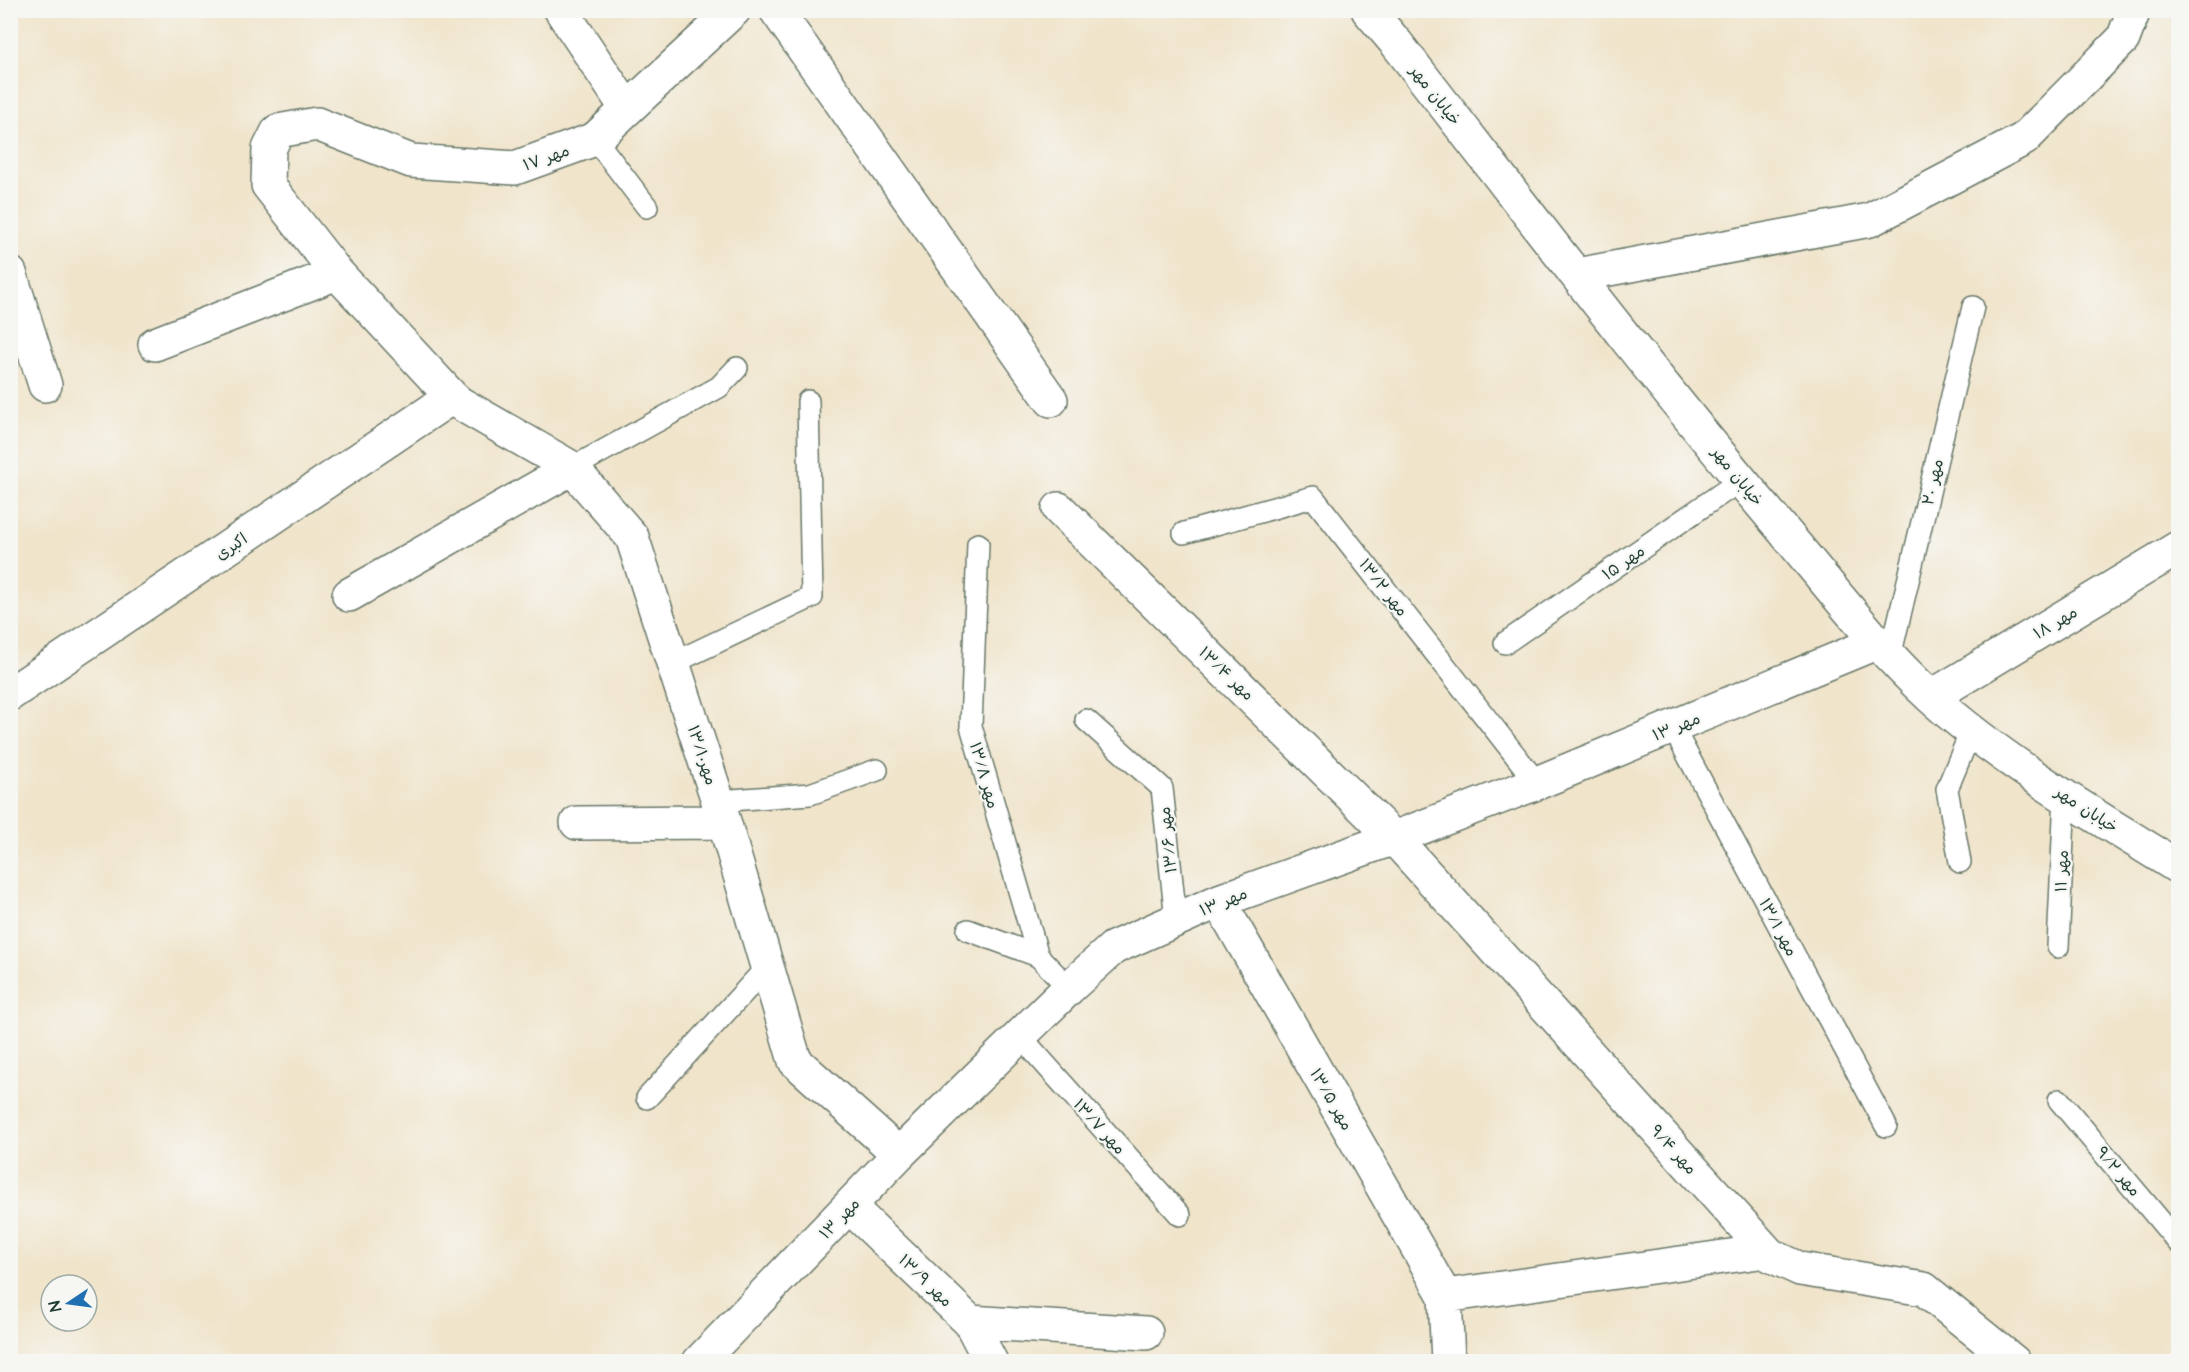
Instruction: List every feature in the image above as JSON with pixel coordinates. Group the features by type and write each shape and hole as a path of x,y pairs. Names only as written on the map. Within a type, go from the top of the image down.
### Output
{"street":[{"path":"561,10 627,109"},
{"name":"مهر ۱۷","path":"278,131 317,124 411,161 515,168 595,139 734,10"},
{"path":"776,10 1051,400"},
{"name":"خیابان مهر","path":"1368,10 1741,480 1884,649 1931,697 1971,731 2065,795 2178,867"},
{"path":"1385,10 1397,44"},
{"path":"1577,274 1870,220 2024,139 2123,39 2134,10"},
{"name":"مهر۱۳/۱۰","path":"278,131 269,149 268,185 337,273 452,397 572,468 632,537 721,811 795,1061 899,1154"},
{"path":"10,273 45,385"},
{"path":"155,344 337,273"},
{"name":"اکبری","path":"10,694 452,397"},
{"path":"349,595 572,468"},
{"name":"مهر ۱۳/۴","path":"1059,509 1394,838"},
{"name":"مهر ۱۸","path":"1931,697 2178,548"},
{"name":"مهر ۱۳","path":"699,1362 899,1154 1113,948 1219,901 1394,838 1673,728 1884,649"},
{"path":"577,823 721,811"},
{"name":"مهر ۹/۴","path":"1394,838 1770,1256 1800,1269 1924,1289 2014,1362"},
{"name":"مهر ۱۳/۵","path":"1219,901 1445,1296"},
{"name":"مهر ۱۳/۹","path":"850,1207 970,1322 991,1362"},
{"path":"1448,1362 1445,1296 1766,1251"},
{"path":"970,1322 1146,1333"}],"lane":[{"path":"595,139 647,207"},
{"name":"مهر ۲۰","path":"1884,649 1973,307"},
{"path":"572,468 719,387 737,368"},
{"path":"673,663 812,597 808,401"},
{"name":"مهر ۱۵","path":"1505,643 1741,480"},
{"name":"مهر ۱۳/۲","path":"1184,533 1313,497 1538,783"},
{"name":"مهر ۱۳/۸","path":"978,544 971,726 1038,957 1069,988"},
{"name":"مهر ۱۳/۶","path":"1086,720 1162,788 1176,920"},
{"name":"مهر ۱۳/۱","path":"1673,728 1886,1126"},
{"path":"1960,862 1947,789 1971,731"},
{"path":"721,811 810,794 876,770"},
{"name":"مهر ۱۱","path":"2058,947 2065,795"},
{"path":"968,930 1038,957"},
{"path":"647,1098 767,967"},
{"name":"مهر ۱۳/۷","path":"1020,1036 1180,1215"},
{"name":"مهر ۹/۲","path":"2059,1100 2178,1242"}]}
